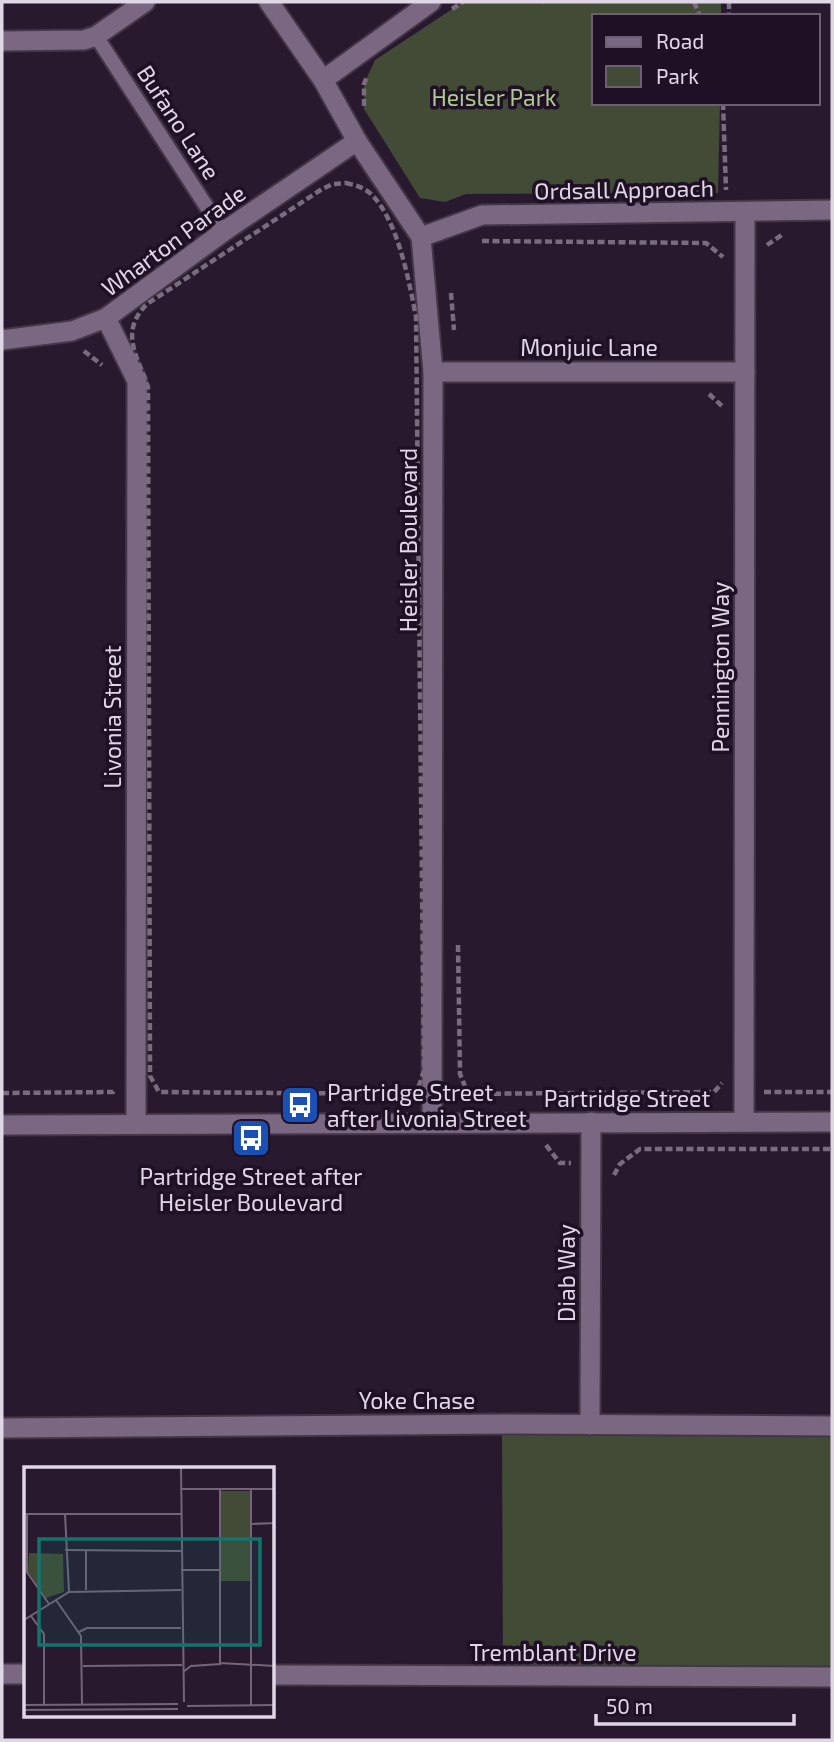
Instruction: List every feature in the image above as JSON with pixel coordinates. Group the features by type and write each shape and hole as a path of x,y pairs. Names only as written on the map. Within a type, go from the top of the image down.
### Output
{"street":[{"path":"2,41 84,40 96,36 145,2"},
{"name":"Heisler Boulevard","path":"269,2 323,80 357,141 421,237 433,372 424,1094 432,1123"},
{"path":"323,80 430,2"},
{"name":"Wharton Parade","path":"2,340 72,331 106,318 223,232 357,141"},
{"name":"Ordsall Approach","path":"421,237 482,215 832,210"},
{"name":"Pennington Way","path":"744,1121 745,212"},
{"name":"Livonia Street","path":"106,318 137,381 136,1124"},
{"name":"Monjuic Lane","path":"433,372 745,372"},
{"name":"Diab Way","path":"590,1424 591,1122"},
{"name":"Partridge Street","path":"2,1125 832,1122"},
{"name":"Yoke Chase","path":"2,1428 590,1424 832,1426"},
{"path":"2,1674 24,1674"},
{"name":"Tremblant Drive","path":"275,1675 832,1677"}],"lane":[{"name":"Bufano Lane","path":"96,36 223,232"}],"path":[{"path":"452,10 463,2"},
{"path":"364,109 364,84 372,66"},
{"path":"722,200 726,190 723,105"},
{"path":"424,1094 416,317 409,279 395,234 376,200 358,186 333,184 147,304 134,320 131,332 133,348 148,387 150,1076 159,1092 424,1094 832,1092"},
{"path":"480,240 706,243 730,263 757,261 770,243 790,231"},
{"path":"448,283 454,314 455,342 463,357 464,372"},
{"path":"71,348 83,351 104,367"},
{"path":"702,388 725,408"},
{"path":"714,1092 722,1084 723,1077"},
{"path":"2,1093 113,1092 118,1081"},
{"path":"608,1186 620,1164 640,1149 832,1149"}],"green space":[{"name":"Heisler Park","path":"463,2 721,2 721,14 592,14 592,105 720,105 718,193 466,194 445,202 420,198 364,109 364,84 375,60"},
{"path":"502,1431 832,1432 832,1667 503,1666"}],"place":[{"name":"Partridge Street after Livonia Street","path":"300,1105"},
{"name":"Partridge Street after Heisler Boulevard","path":"251,1138"}]}
